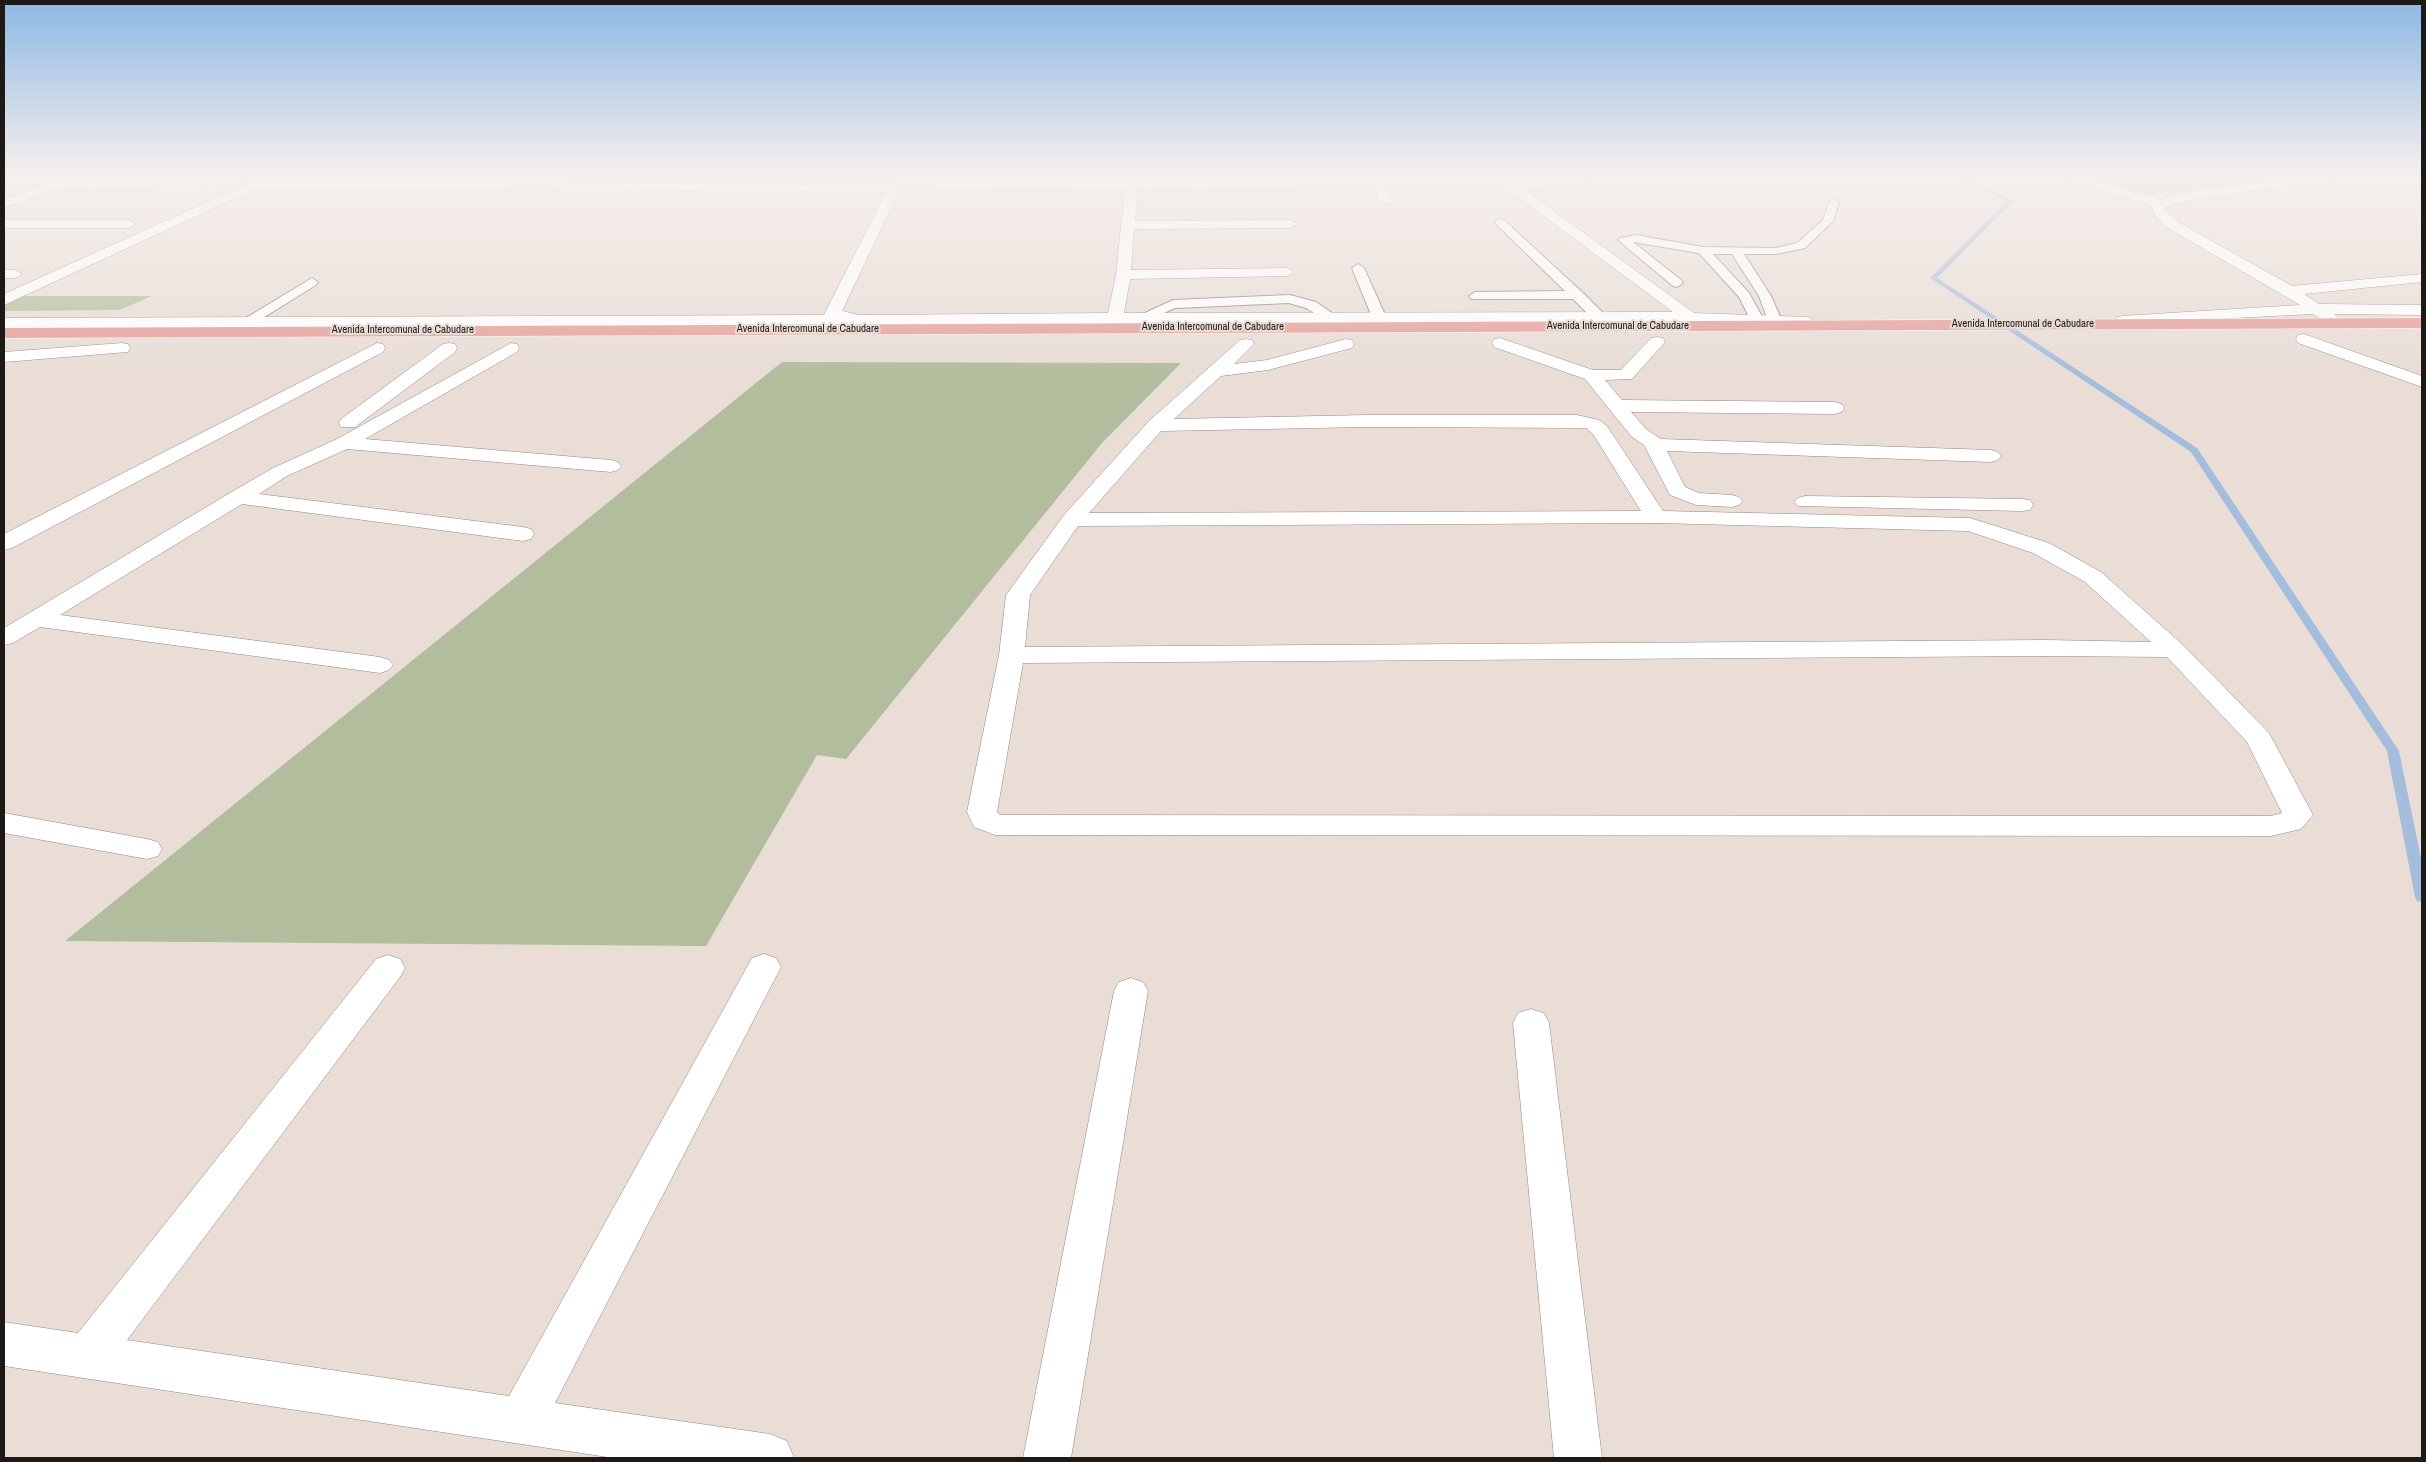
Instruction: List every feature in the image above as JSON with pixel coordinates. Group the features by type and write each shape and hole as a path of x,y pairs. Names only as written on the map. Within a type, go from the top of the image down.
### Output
{"highway":[{"path":"1114,316 1190,327"},
{"name":"Avenida Intercomunal de Cabudare","path":"4,333 2422,323"},
{"name":"Avenida Intercomunal de Cabudare","path":"1177,345 2422,338"},
{"name":"Avenida Intercomunal de Cabudare","path":"4,348 386,348"},
{"name":"Avenida Intercomunal de Cabudare","path":"422,348 531,348"}],"street":[{"path":"4,300 132,241"},
{"path":"868,241 832,314 834,316 1114,316 1141,318 1689,317 1862,324"},
{"path":"1114,316 1123,275 1127,241"},
{"path":"1586,241 1689,317"},
{"path":"2202,241 2289,291 2335,322"},
{"path":"1123,275 1287,272"},
{"path":"2289,291 2422,278"},
{"path":"2078,324 2317,309 2422,310"},
{"path":"4,323 1114,316"},
{"path":"2304,339 2422,382"},
{"path":"1500,343 1591,376 1626,375 1657,342"},
{"path":"1072,520 1656,517 1970,525 2041,548 2093,577 2174,650 2259,740 2298,815 2290,822 2271,826 995,824 985,820 982,812 1012,655 1018,595 1072,520 1156,425 1246,344"},
{"path":"1215,372 1268,365 1346,344"},
{"path":"4,357 122,348"},
{"path":"4,543 14,532 386,348"},
{"path":"4,638 280,472 417,374 449,348"},
{"path":"280,472 344,443 511,348"},
{"path":"417,374 460,377"},
{"path":"1626,375 1661,436 1654,444"},
{"path":"1591,376 1639,433 1654,444 1677,491 1696,499 2022,505"},
{"path":"1618,406 1835,408"},
{"path":"1156,425 1367,421 1577,421 1592,424 1600,430 1656,517"},
{"path":"344,443 610,466"},
{"path":"1654,444 1991,456"},
{"path":"237,497 523,534"},
{"path":"37,619 380,665"},
{"path":"1012,655 2037,648 2174,650"},
{"path":"4,823 147,849"},
{"path":"521,1420 764,967"},
{"path":"88,1356 388,968"},
{"path":"1047,1458 1132,991"},
{"path":"1531,1023 1578,1458"},
{"path":"4,1344 770,1458"}],"lane":[{"path":"1521,241 1599,317"},
{"path":"1626,241 1677,283"},
{"path":"1654,241 1703,250 1776,251 1801,246 1806,241"},
{"path":"1703,250 1745,296 1757,320"},
{"path":"1736,251 1765,296 1775,321"},
{"path":"1358,268 1379,317"},
{"path":"248,321 312,282"},
{"path":"1476,296 1578,295"}],"green space":[{"path":"14,296 152,296 120,310 4,311 4,300"},
{"path":"782,362 1181,363 1102,443 846,759 817,755 706,946 65,941"}],"waterway":[{"path":"1970,241 1933,278 2194,450 2393,751 2422,897"}]}
